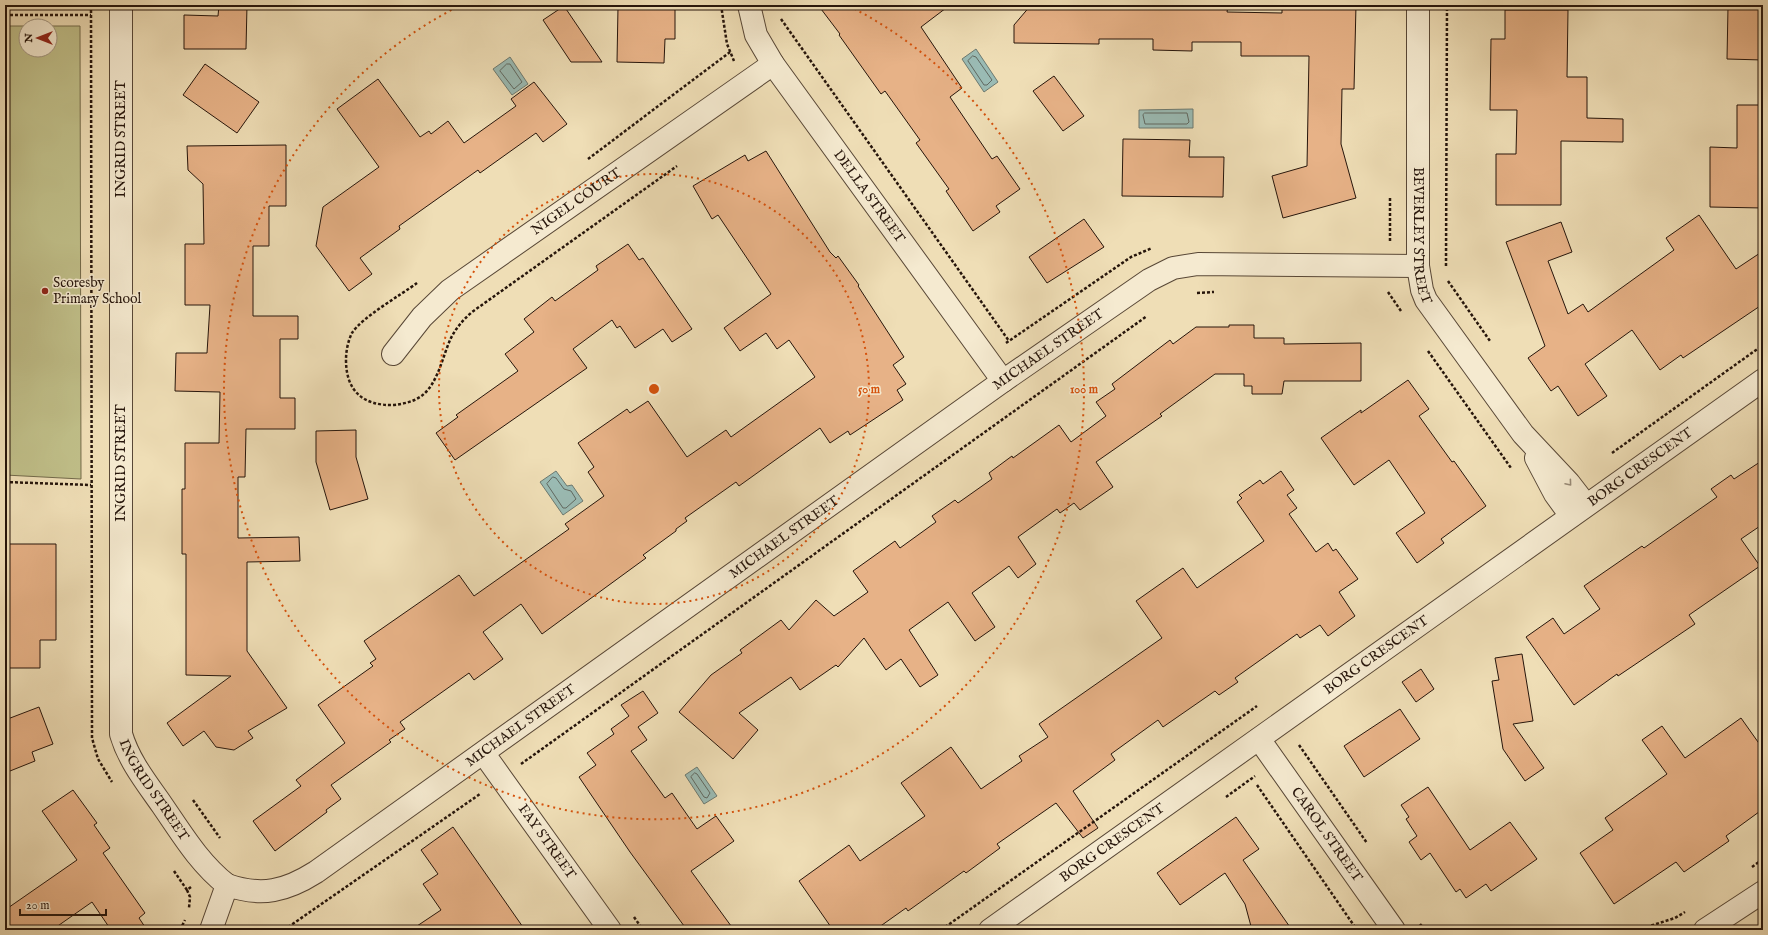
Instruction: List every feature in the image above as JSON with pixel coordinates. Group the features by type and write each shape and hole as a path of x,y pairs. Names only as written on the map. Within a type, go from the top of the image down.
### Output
{"street":[{"name":"INGRID STREET","path":"120,5 121,734 134,766 198,857 211,872 227,885"},
{"name":"DELLA STREET","path":"749,5 756,36 773,64 1003,381"},
{"name":"BEVERLEY STREET","path":"1418,5 1418,266 1422,290 1426,300 1523,434 1555,494 1578,511"},
{"name":"NIGEL COURT","path":"393,354 422,316 450,290 773,64"},
{"name":"MICHAEL STREET","path":"227,885 239,889 269,892 297,884 484,754 1003,381 1149,280 1173,268 1198,264 1418,266"},
{"name":"BORG CRESCENT","path":"990,930 1763,380"},
{"name":"CAROL STREET","path":"1259,739 1394,930"},
{"name":"FAY STREET","path":"484,754 610,930"},
{"path":"210,930 227,885"},
{"path":"1705,930 1763,892"}],"path":[{"path":"721,5 727,44 736,66"},
{"path":"1446,272 1447,5"},
{"path":"5,15 91,15"},
{"path":"779,16 1009,341"},
{"path":"1447,278 1494,346"},
{"path":"1389,286 1388,292 1402,312"},
{"path":"1193,293 1216,292"},
{"path":"1381,292 1388,292"},
{"path":"518,766 1153,312"},
{"path":"1424,344 1482,429 1515,474"},
{"path":"1610,455 1763,345"},
{"path":"5,482 91,485"},
{"path":"941,930 1257,705"},
{"path":"1252,778 1357,930"},
{"path":"284,930 486,790"},
{"path":"188,794 223,843"},
{"path":"187,890 190,897 189,912"},
{"path":"180,930 186,919"}],"shaded area":[{"name":"Scoresby Primary School","path":"5,26 18,26 18,58 58,58 58,26 80,26 81,479 5,475"}],"water":[{"path":"976,49 998,82 984,92 962,59"},
{"path":"510,57 528,84 512,95 493,69"},
{"path":"1193,109 1193,128 1139,128 1139,110"},
{"path":"556,471 567,486 572,485 583,501 563,515 540,482"},
{"path":"697,767 717,796 704,804 685,775"}],"building":[{"path":"219,5 247,5 246,49 184,49 184,15 218,16"},
{"path":"818,5 950,5 921,27 962,88 950,97 992,159 997,156 1020,189 996,206 1000,212 973,231 946,191 949,189 916,143 920,140 885,91 881,94 839,35 840,34"},
{"path":"1031,5 1118,5 1118,7 1228,6 1227,12 1282,13 1282,5 1356,5 1354,89 1342,89 1341,144 1356,198 1283,218 1272,176 1307,166 1309,56 1241,56 1241,42 1192,42 1192,51 1153,50 1153,39 1099,39 1099,44 1014,43 1014,25"},
{"path":"564,6 602,62 571,62 543,20"},
{"path":"618,7 675,7 675,39 665,39 664,63 617,62"},
{"path":"1728,7 1763,8 1763,60 1727,59"},
{"path":"1505,10 1568,10 1567,77 1587,77 1587,118 1623,119 1623,142 1561,141 1561,205 1496,205 1496,154 1516,154 1517,110 1490,110 1491,39 1505,39"},
{"path":"205,64 259,102 237,133 183,95"},
{"path":"1054,76 1084,116 1063,131 1033,91"},
{"path":"378,79 420,137 429,131 431,134 448,121 464,143 516,106 511,99 534,82 567,124 543,142 536,133 480,173 478,170 399,226 400,229 360,258 372,274 349,291 316,246 323,207 379,167 337,109"},
{"path":"1737,105 1763,105 1763,208 1710,207 1710,147 1737,148"},
{"path":"1123,139 1190,140 1189,157 1224,157 1223,197 1122,196"},
{"path":"286,145 286,206 269,206 269,246 253,246 253,316 298,316 298,339 280,339 280,398 295,398 295,429 246,429 245,477 238,477 238,538 299,537 300,561 247,562 247,651 287,708 248,731 253,738 234,750 216,747 204,731 183,746 167,723 231,676 186,675 186,554 182,554 182,489 185,489 185,443 219,443 220,392 175,391 176,353 207,353 210,305 185,305 185,244 204,244 203,184 188,170 187,146"},
{"path":"766,151 830,252 836,258 838,256 859,285 858,286 904,357 893,365 906,384 897,390 903,400 850,435 848,431 830,443 820,428 739,486 736,482 685,518 687,521 676,529 676,531 643,555 646,558 542,634 521,604 483,632 503,659 474,680 469,673 400,722 405,729 389,740 391,742 331,785 341,799 326,810 327,812 275,851 253,821 301,786 296,780 345,743 318,705 373,666 370,663 376,659 364,641 459,575 474,596 569,529 565,524 604,496 588,472 594,467 578,443 627,409 630,413 648,401 687,457 726,430 731,437 815,377 789,340 777,349 766,333 740,351 724,328 771,294 718,215 712,219 693,186 745,155 748,161"},
{"path":"1699,215 1736,269 1763,251 1763,304 1683,358 1681,355 1660,370 1632,330 1585,364 1607,396 1578,416 1558,386 1551,391 1528,358 1545,346 1506,242 1561,222 1572,252 1548,261 1568,314 1583,304 1588,312 1674,250 1666,238"},
{"path":"1084,219 1104,247 1047,283 1029,257"},
{"path":"628,244 639,260 643,258 692,329 672,342 663,329 635,348 620,326 617,328 612,320 573,349 587,368 455,460 436,433 458,417 456,415 518,371 505,354 534,332 524,319 552,297 555,301 598,270 596,266"},
{"path":"1229,325 1254,325 1254,338 1284,338 1284,344 1361,343 1361,381 1284,381 1282,394 1252,394 1252,386 1244,386 1244,374 1215,374 1160,414 1162,416 1096,462 1113,487 1080,510 1074,503 1060,513 1057,509 1018,537 1036,564 1018,578 1009,566 972,593 995,627 975,641 948,602 909,630 938,675 920,687 901,659 886,670 864,638 838,667 836,665 800,690 791,677 739,713 758,730 733,759 679,712 711,675 742,653 740,650 781,620 789,630 816,600 834,616 868,592 853,571 895,541 900,548 936,522 932,516 955,500 958,503 992,479 989,473 1012,456 1013,458 1059,425 1071,442 1106,416 1096,402 1115,389 1112,384 1170,340 1173,344 1196,327 1229,327"},
{"path":"1408,380 1429,409 1419,416 1452,462 1454,461 1486,506 1441,539 1444,543 1417,563 1396,533 1425,513 1389,460 1354,485 1321,438 1361,410 1361,413"},
{"path":"356,430 356,457 368,499 330,510 316,462 316,431"},
{"path":"1763,460 1763,524 1741,539 1760,566 1689,615 1695,624 1618,676 1617,674 1574,705 1526,637 1553,618 1564,634 1600,609 1584,586 1642,546 1644,548 1717,497 1711,489 1731,475 1734,479"},
{"path":"1281,471 1294,490 1287,495 1297,508 1289,514 1316,552 1328,543 1333,551 1336,549 1358,579 1339,592 1355,616 1328,636 1320,625 1300,638 1297,634 1235,678 1238,682 1219,695 1215,691 1163,727 1158,720 1111,754 1115,760 1073,791 1098,828 1083,838 1056,803 997,844 1000,848 966,873 964,871 908,911 906,908 875,930 833,930 799,881 849,845 860,861 925,816 901,783 951,747 981,789 1022,761 1019,756 1048,737 1039,724 1162,638 1136,601 1183,568 1197,588 1264,541 1237,502 1242,498 1239,495 1260,480 1263,484"},
{"path":"5,544 56,544 56,640 40,640 40,668 9,668 9,657 5,657"},
{"path":"1522,654 1533,721 1513,724 1544,768 1525,781 1503,749 1492,681 1499,680 1495,658"},
{"path":"1421,669 1434,689 1416,702 1402,682"},
{"path":"643,691 658,713 638,727 647,740 631,751 665,798 672,793 697,829 716,816 734,841 691,871 734,930 687,930 630,852 579,777 596,765 587,753 614,734 611,729 629,716 621,705"},
{"path":"39,707 53,744 32,752 35,761 5,773 5,720"},
{"path":"1400,709 1420,739 1364,777 1344,746"},
{"path":"1741,718 1763,749 1763,809 1726,836 1729,841 1684,872 1676,862 1614,904 1580,853 1613,830 1605,818 1667,774 1642,740 1662,726 1685,758"},
{"path":"1428,787 1470,850 1510,822 1537,859 1491,891 1486,884 1466,898 1460,889 1456,892 1430,853 1421,860 1409,842 1417,836 1406,819 1409,817 1401,805"},
{"path":"73,790 97,823 94,825 110,848 103,853 145,913 139,918 147,930 111,930 92,902 52,930 5,930 5,910 77,860 42,811"},
{"path":"1236,817 1259,849 1243,860 1292,930 1252,930 1245,904 1225,873 1180,905 1157,873"},
{"path":"453,827 525,930 411,930 441,910 423,884 438,874 421,850"}],"place":[{"name":"Scoresby Primary School","path":"45,291"}]}
